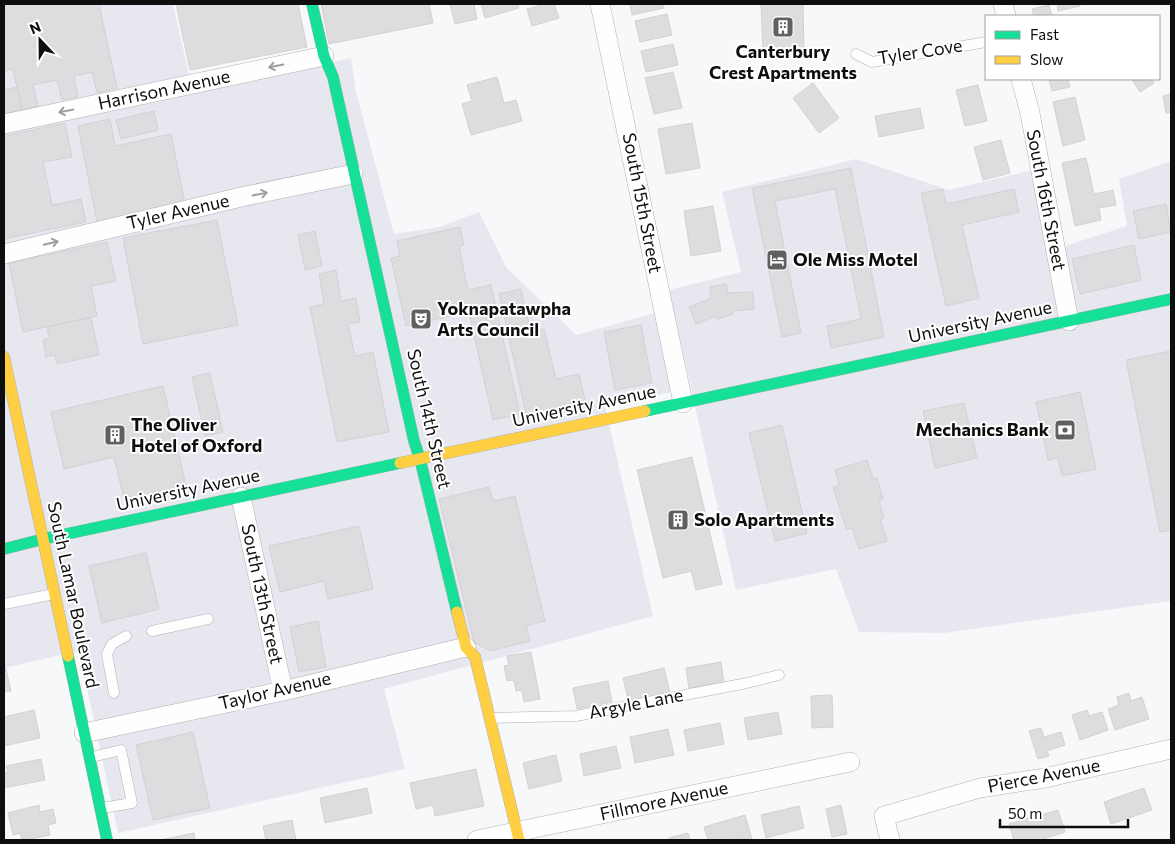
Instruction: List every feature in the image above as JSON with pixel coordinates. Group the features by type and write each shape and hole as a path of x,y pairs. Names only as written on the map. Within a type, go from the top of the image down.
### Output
{"street":[{"name":"South 14th Street","path":"312,4 324,56 333,78 414,442 420,459 466,647 475,657 518,836"},
{"name":"South 15th Street","path":"600,4 682,403"},
{"name":"Harrison Avenue","path":"4,124 324,56"},
{"name":"South 16th Street","path":"1021,80 1030,112 1069,321"},
{"name":"Tyler Avenue","path":"4,254 241,198 354,174"},
{"name":"University Avenue","path":"4,549 43,539 1171,299"},
{"name":"South Lamar Boulevard","path":"4,357 107,840"},
{"name":"South 13th Street","path":"241,497 284,690"},
{"name":"Taylor Avenue","path":"84,733 284,690 466,647"},
{"name":"Pierce Avenue","path":"890,840 884,816 980,788 1045,778 1171,749"},
{"name":"Fillmore Avenue","path":"477,840 518,836 850,762"}],"lane":[{"name":"Tyler Cove","path":"856,54 872,62 985,42"},
{"path":"4,604 55,594"},
{"path":"152,631 208,620"},
{"path":"114,693 107,654 112,644 126,636"},
{"name":"Argyle Lane","path":"490,718 576,716 780,675"},
{"path":"90,758 121,750 132,803 101,809"}],"shaded area":[{"path":"4,4 173,4 193,93 351,58 356,92 394,234 440,227 479,212 506,267 576,335 655,313 671,392 605,406 653,616 384,689 405,769 118,833 79,651 4,668"},
{"path":"856,159 949,190 1037,169 1046,250 1127,226 1119,179 1171,161 1171,601 944,633 859,632 836,569 736,590 669,290 741,272 722,192"}],"building":[{"path":"99,4 117,88 97,93 92,72 74,76 78,97 62,100 57,80 33,85 38,106 22,110 13,69 4,71 4,5"},
{"path":"176,4 298,4 307,47 190,70"},
{"path":"321,4 429,4 433,23 329,44"},
{"path":"450,4 474,4 477,19 455,24"},
{"path":"481,4 517,4 519,8 485,18"},
{"path":"545,4 554,4 559,18 532,26 527,9"},
{"path":"630,4 663,4 664,8 632,15"},
{"name":"Canterbury Crest Apartments","path":"761,4 803,4 804,53 763,51"},
{"path":"1057,4 1079,4 1080,6 1058,11"},
{"path":"1049,5 1052,15 1034,15 1032,9"},
{"path":"667,14 672,35 640,42 635,21"},
{"path":"673,44 678,65 646,72 641,51"},
{"path":"673,72 682,108 654,114 645,78"},
{"path":"497,77 504,103 516,100 522,121 471,135 462,104 472,101 467,85"},
{"path":"1049,80 1068,80 1070,87 1052,91"},
{"path":"1133,80 1152,80 1154,83 1140,92"},
{"path":"813,83 839,118 819,133 793,98"},
{"path":"978,85 987,121 965,126 956,90"},
{"path":"17,87 22,110 4,114 4,90"},
{"path":"1171,94 1171,112 1166,113 1163,96"},
{"path":"1075,97 1085,140 1063,146 1053,102"},
{"path":"920,108 924,128 879,137 875,116"},
{"path":"154,111 158,130 121,139 116,120"},
{"path":"110,119 115,146 171,134 185,204 97,222 78,126"},
{"path":"65,123 72,157 43,162 52,205 81,199 86,222 4,239 4,136"},
{"path":"692,123 700,168 666,174 658,129"},
{"path":"1001,140 1010,173 983,180 974,147"},
{"path":"1086,158 1094,194 1113,190 1116,205 1099,208 1101,220 1075,226 1062,163"},
{"name":"Ole Miss Motel","path":"851,168 884,337 831,348 827,326 861,319 835,189 775,201 801,333 782,337 752,188"},
{"path":"943,189 946,204 1014,189 1019,212 962,225 979,298 946,306 921,193"},
{"path":"1166,204 1171,232 1139,239 1133,211"},
{"path":"713,206 721,251 691,256 684,211"},
{"path":"217,220 238,325 143,344 123,238"},
{"name":"Yoknapatawpha Arts Council","path":"460,227 464,245 459,247 468,290 491,285 520,414 493,420 469,312 406,326 391,258 400,256 397,241"},
{"path":"315,231 322,266 305,270 298,235"},
{"path":"107,242 116,281 91,286 97,316 23,332 9,263"},
{"path":"1134,245 1141,280 1080,294 1072,259"},
{"path":"336,270 341,301 356,298 360,322 348,324 355,356 373,352 389,432 337,442 310,307 324,304 319,274"},
{"path":"726,284 728,293 753,292 754,309 732,311 733,314 717,319 716,316 696,324 689,307 711,298 710,287"},
{"path":"521,289 531,333 544,329 556,379 579,374 585,400 526,414 499,294"},
{"path":"91,317 99,355 57,364 55,355 46,357 43,340 49,338 47,327"},
{"path":"641,325 652,383 615,390 604,332"},
{"path":"1171,351 1171,530 1160,532 1126,360"},
{"path":"210,373 223,432 205,436 192,377"},
{"name":"The Oliver Hotel of Oxford","path":"163,386 186,485 124,499 114,457 64,469 51,412"},
{"name":"Mechanics Bank","path":"1080,392 1096,469 1062,476 1058,458 1048,460 1036,402"},
{"path":"964,403 977,458 935,468 923,411"},
{"path":"782,425 807,533 775,541 749,433"},
{"name":"Solo Apartments","path":"692,457 722,584 696,590 691,571 663,578 637,470"},
{"path":"867,460 873,479 877,478 883,499 879,501 884,518 880,519 887,541 859,549 852,528 846,529 833,487 839,485 835,470"},
{"path":"489,487 493,501 515,496 545,621 526,626 530,641 490,651 474,642 439,499"},
{"path":"359,526 373,589 328,599 324,581 280,592 269,546"},
{"path":"146,553 159,609 102,623 89,566"},
{"path":"318,621 326,667 299,672 290,627"},
{"path":"531,652 540,699 524,702 522,690 516,691 514,680 507,681 504,666 509,665 507,656"},
{"path":"4,661 11,691 4,692"},
{"path":"721,662 724,683 689,688 686,668"},
{"path":"664,668 670,693 629,703 623,678"},
{"path":"608,681 612,702 577,709 573,688"},
{"path":"1129,693 1131,701 1142,697 1149,719 1115,730 1108,709 1119,705 1117,697"},
{"path":"832,695 833,727 812,728 811,696"},
{"path":"34,710 40,738 4,746 4,717"},
{"path":"1087,710 1089,716 1102,712 1108,730 1080,740 1072,715"},
{"path":"778,712 782,734 748,740 744,718"},
{"path":"720,723 724,744 688,751 684,730"},
{"path":"1041,728 1044,737 1061,732 1065,745 1047,751 1049,756 1038,759 1029,731"},
{"path":"668,729 674,755 635,763 630,737"},
{"path":"193,732 210,808 153,820 136,745"},
{"path":"616,746 621,768 584,776 580,754"},
{"path":"556,755 562,781 529,789 523,763"},
{"path":"41,759 45,780 4,788 4,773 8,773 6,766"},
{"path":"476,769 484,806 435,816 433,805 416,809 410,783"},
{"path":"367,788 372,813 325,823 320,798"},
{"path":"1144,788 1152,810 1111,824 1104,802"},
{"path":"39,805 40,812 53,809 56,823 48,825 50,835 22,840 20,833 13,835 8,813"},
{"path":"841,805 847,834 832,837 826,809"},
{"path":"799,806 804,828 766,838 761,815"},
{"path":"1058,810 1065,832 1040,840 1014,840 1009,824"},
{"path":"745,815 752,839 708,840 704,827"},
{"path":"292,820 296,840 266,840 263,826"},
{"path":"194,833 195,840 160,840"},
{"path":"688,833 690,840 669,840 669,838"}],"traffic: fast":[{"path":"312,4 324,56 333,77 414,441 457,612"},
{"path":"645,411 1171,299"},
{"path":"4,549 400,463"},
{"path":"68,656 107,840"}],"traffic: slow":[{"path":"4,357 68,656"},
{"path":"400,463 645,411"},
{"path":"457,612 466,647 475,657 519,840"}],"place":[{"name":"Canterbury Crest Apartments","path":"783,27"},
{"name":"Ole Miss Motel","path":"777,260"},
{"name":"Yoknapatawpha Arts Council","path":"421,319"},
{"name":"Mechanics Bank","path":"1065,430"},
{"name":"The Oliver Hotel of Oxford","path":"115,435"},
{"name":"Solo Apartments","path":"678,520"}]}
